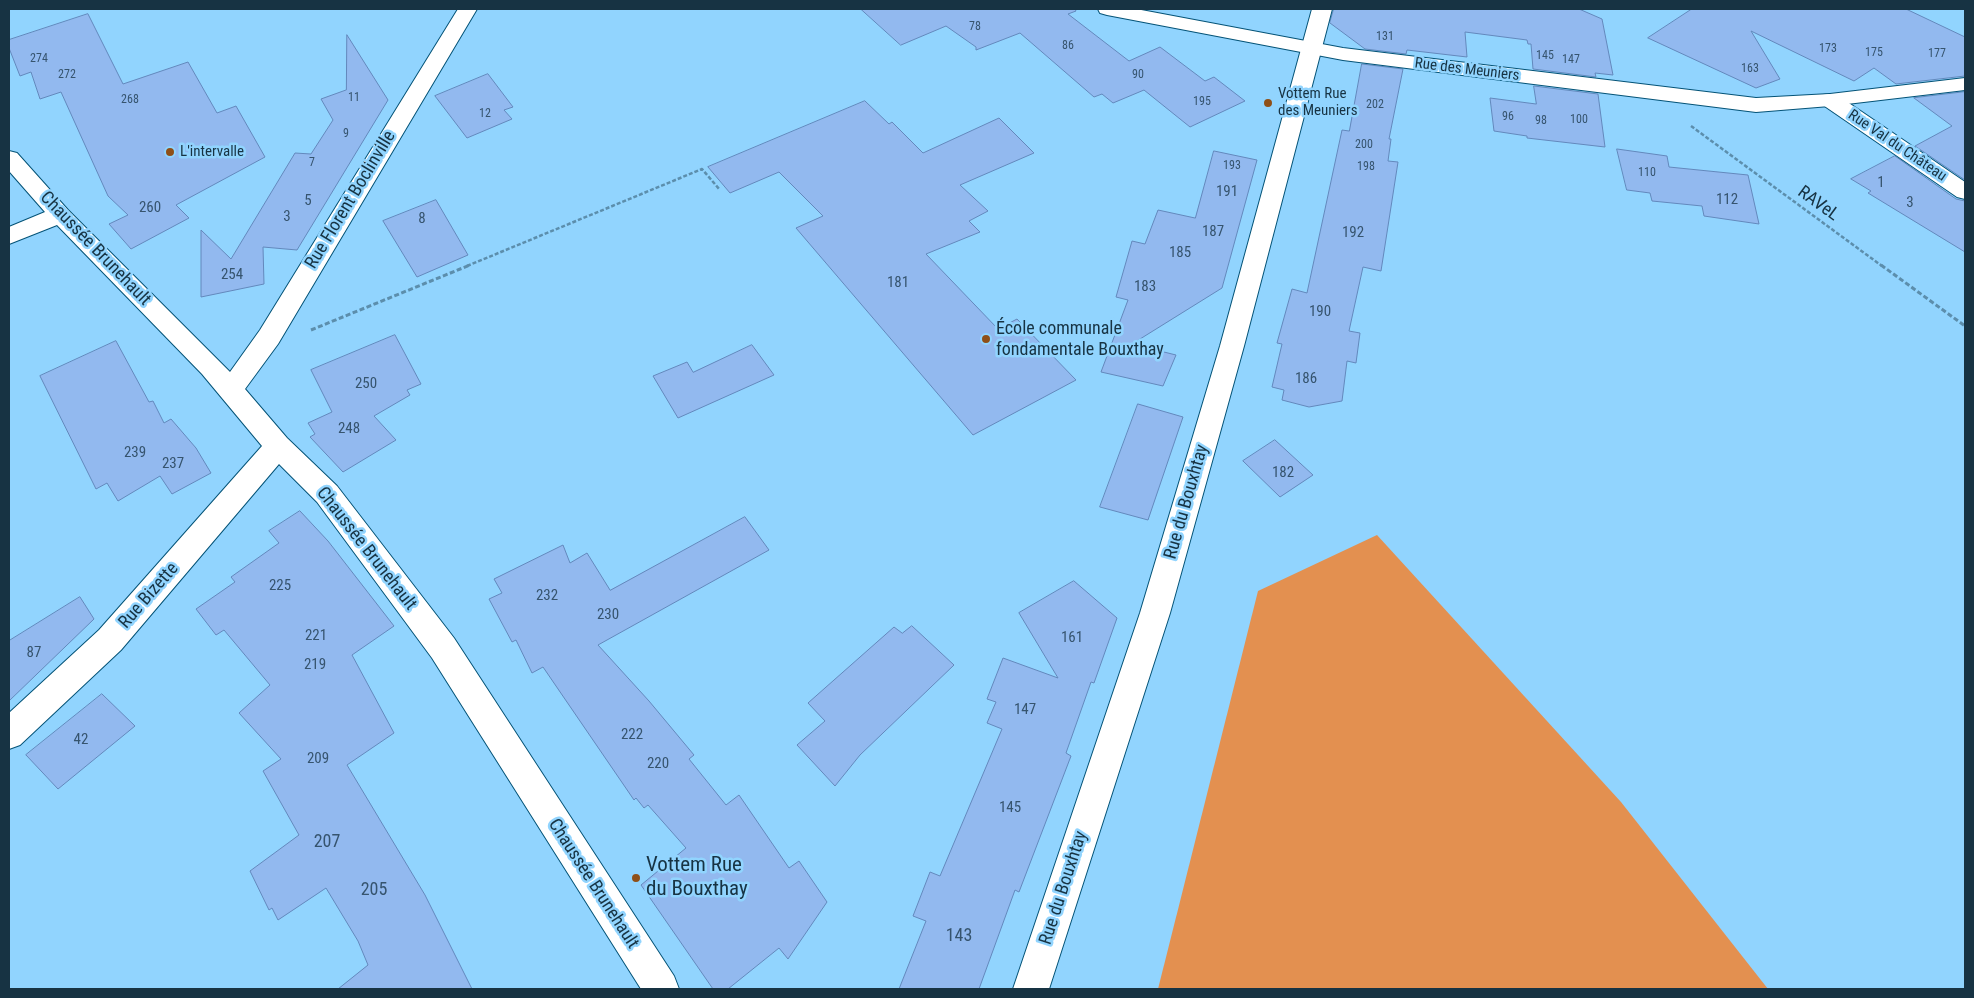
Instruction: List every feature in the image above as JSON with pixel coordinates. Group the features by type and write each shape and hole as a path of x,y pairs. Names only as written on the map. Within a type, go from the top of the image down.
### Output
{"street":[{"name":"Rue Florent Boclinville","path":"231,389 268,337 467,9"},
{"name":"Rue des Meuniers","path":"1107,9 1312,49 1664,95 1756,105 1830,100 1965,84"},
{"name":"Rue du Bouxhtay","path":"1031,989 1155,613 1232,346 1322,9"},
{"name":"Rue Val du Château","path":"1830,100 1965,192"},
{"name":"Chaussée Brunehault","path":"9,158 60,215 231,389 278,446 327,494 442,648 661,989"},
{"path":"9,236 60,215"},
{"name":"Rue Bizette","path":"9,734 110,640 278,446"}],"path":[{"name":"RAVeL","path":"1664,95 1672,112 1965,326"},
{"path":"268,337 296,336 702,169 720,190"}],"shaded area":[{"path":"1377,535 1621,802 1768,989 1158,989 1258,591"}],"building":[{"path":"861,9 1075,9 1076,11 1068,14 1129,61 1160,47 1205,81 1214,77 1245,101 1190,127 1144,90 1113,103 1102,94 1094,97 1020,33 976,50 976,47 946,26 901,45"},
{"path":"1334,9 1579,9 1602,19 1613,75 1595,73 1596,77 1533,69 1531,44 1528,44 1527,40 1465,32 1467,57 1407,50 1406,54 1365,49 1330,23"},
{"path":"1692,9 1906,9 1965,37 1965,76 1896,84 1874,68 1854,81 1751,31 1780,79 1756,88 1648,38"},
{"path":"88,14 123,84 188,62 217,113 236,106 265,157 176,205 189,218 131,249 109,224 128,215 108,196 61,92 40,99 31,72 20,76 9,48 9,40"},
{"path":"347,35 388,100 297,250 263,247 264,284 201,297 201,230 231,259 295,153 311,154 333,120 321,99 346,90"},
{"path":"1362,64 1403,69 1389,139 1391,139 1388,161 1398,162 1381,271 1363,267 1349,331 1360,333 1356,363 1347,361 1342,401 1309,407 1282,400 1284,390 1272,387 1282,344 1277,343 1292,289 1307,293 1342,130 1349,131"},
{"path":"488,74 513,107 504,110 512,119 467,138 435,96"},
{"path":"1534,86 1598,94 1605,147 1527,138 1527,136 1494,131 1490,98 1536,104"},
{"path":"1965,92 1965,180 1915,146 1952,126 1914,98"},
{"path":"865,101 889,124 892,122 923,153 999,118 1034,153 960,185 988,211 969,221 980,232 926,254 998,329 1017,319 1076,380 973,435 796,228 823,216 779,172 730,193 708,167"},
{"path":"1617,149 1667,156 1669,167 1748,175 1759,224 1704,216 1702,206 1652,201 1650,193 1627,190"},
{"path":"1214,151 1257,160 1222,288 1132,344 1176,355 1163,386 1101,372 1128,300 1116,297 1132,241 1145,244 1158,210 1195,218"},
{"path":"1895,156 1956,199 1965,201 1965,252 1868,193 1871,191 1851,179"},
{"path":"436,200 468,255 417,277 383,221"},
{"path":"395,335 421,384 407,390 410,395 374,416 396,440 343,472 310,437 315,434 308,423 332,412 311,370"},
{"path":"116,341 149,402 153,401 164,423 171,419 196,448 211,473 172,494 160,476 118,501 107,483 96,489 40,376"},
{"path":"752,345 774,375 678,418 653,376 687,362 693,372"},
{"path":"1138,404 1183,417 1148,520 1100,507"},
{"path":"1275,440 1313,475 1280,497 1243,461"},
{"path":"300,511 328,541 394,626 352,655 394,733 347,765 425,895 472,989 338,989 368,965 358,941 326,888 278,920 272,908 269,910 250,871 299,835 263,771 281,759 239,713 270,685 224,630 216,635 196,609 235,582 231,577 279,543 269,531"},
{"path":"745,517 769,550 598,645 649,701 694,755 689,759 726,805 739,795 789,868 799,861 827,902 788,959 779,948 728,989 713,989 641,885 686,848 648,805 644,808 636,798 634,800 543,667 532,673 516,640 512,642 489,599 502,593 494,579 563,545 570,563 587,553 610,590"},
{"path":"1074,581 1117,618 1094,683 1091,682 1066,753 1071,756 1019,892 1015,890 979,989 899,989 926,921 913,916 930,872 940,876 1002,729 987,723 996,702 987,699 1003,658 1058,678 1019,613"},
{"path":"80,597 94,619 9,701 9,641"},
{"path":"912,626 954,665 860,755 835,786 797,745 825,721 808,703 894,627 902,633"},
{"path":"102,694 135,726 58,789 26,755"}],"place":[{"name":"Vottem Rue des Meuniers","path":"1268,103"},
{"name":"L'intervalle","path":"170,152"},
{"name":"École communale fondamentale Bouxthay","path":"986,339"},
{"name":"Vottem Rue du Bouxthay","path":"636,878"}]}
